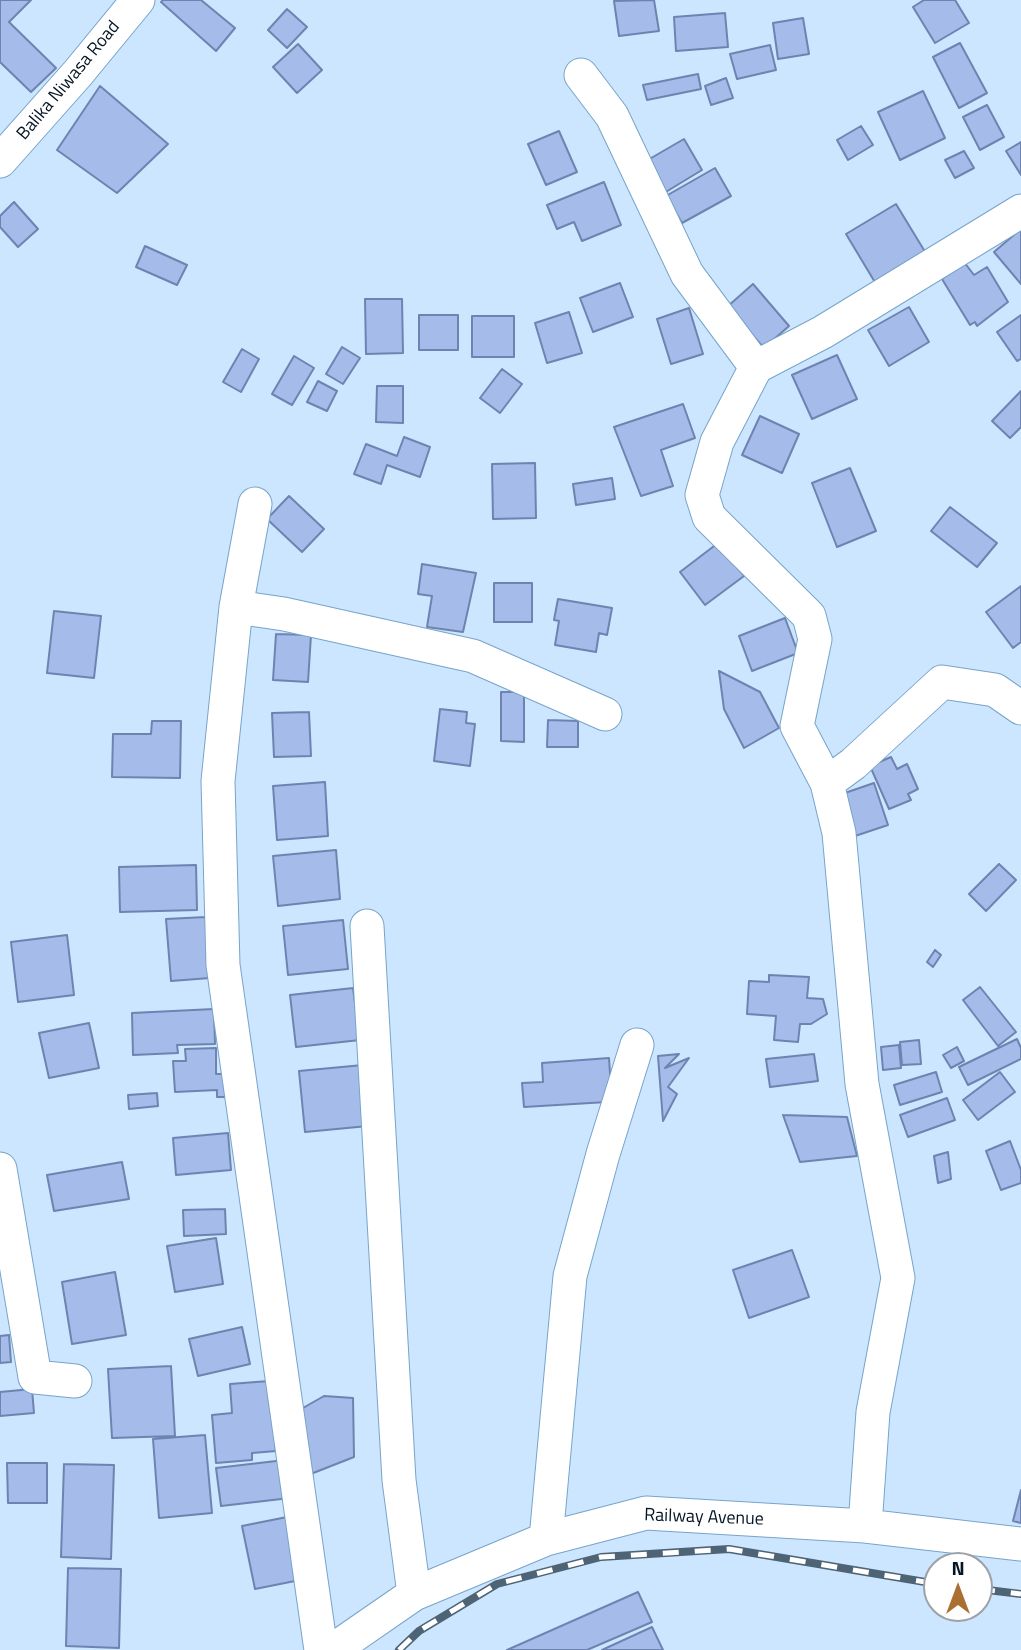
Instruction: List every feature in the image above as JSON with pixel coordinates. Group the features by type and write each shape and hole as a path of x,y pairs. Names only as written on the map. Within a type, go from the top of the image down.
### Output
{"street":[{"name":"Balika Niwasa Road","path":"0,161 138,0"},
{"path":"581,75 612,116 687,274 756,368"},
{"path":"865,1526 873,1412 898,1278 862,1084 839,833 827,783 797,726 815,639 809,616 709,517 702,495 717,442 756,368 823,332 1021,211"},
{"path":"255,504 236,607 218,782 223,965 321,1650"},
{"path":"236,607 284,614 473,656 605,714"},
{"path":"827,783 853,764 942,682 995,690 1021,708"},
{"path":"367,926 399,1480 414,1594"},
{"path":"546,1539 570,1276 603,1154 637,1045"},
{"path":"0,1169 35,1377 75,1381"},
{"name":"Railway Avenue","path":"333,1650 414,1594 546,1539 646,1513 865,1526 1021,1544"}],"building":[{"path":"0,0 31,0 9,22 56,68 31,92 0,62"},
{"path":"201,0 235,28 216,51 161,2"},
{"path":"654,0 659,31 619,36 614,1"},
{"path":"924,0 955,0 969,23 935,43 913,7"},
{"path":"287,9 307,27 287,48 268,30"},
{"path":"725,13 728,47 676,51 674,17"},
{"path":"803,18 809,54 778,59 773,23"},
{"path":"960,43 987,93 959,108 933,57"},
{"path":"298,44 322,70 297,93 273,67"},
{"path":"770,45 776,70 737,79 730,54"},
{"path":"698,74 701,89 647,100 643,85"},
{"path":"726,78 733,98 711,105 705,86"},
{"path":"100,86 168,144 117,193 57,150"},
{"path":"923,91 945,138 900,160 878,112"},
{"path":"987,105 1004,137 980,150 963,117"},
{"path":"861,126 873,145 848,160 837,140"},
{"path":"559,131 577,172 546,185 528,144"},
{"path":"684,139 702,170 664,193 646,161"},
{"path":"1021,142 1021,175 1006,151"},
{"path":"964,151 974,168 955,178 945,160"},
{"path":"715,168 731,196 682,223 666,196"},
{"path":"604,182 621,225 582,241 574,222 557,229 547,205"},
{"path":"14,202 38,229 18,247 0,227 0,216"},
{"path":"896,204 927,255 876,284 846,234"},
{"path":"1021,229 1021,284 994,252"},
{"path":"145,246 187,265 177,285 136,267"},
{"path":"964,262 974,275 987,267 1008,302 977,326 975,322 970,325 942,279"},
{"path":"620,283 633,317 593,332 580,298"},
{"path":"753,284 789,326 764,348 727,307"},
{"path":"365,299 402,299 403,353 366,354"},
{"path":"909,307 929,342 889,366 868,330"},
{"path":"689,308 703,354 671,364 657,319"},
{"path":"569,312 582,353 547,363 535,323"},
{"path":"419,315 458,315 458,350 419,350"},
{"path":"1021,315 1021,359 1017,361 997,332"},
{"path":"472,316 514,316 514,357 472,357"},
{"path":"342,347 360,358 343,384 326,374"},
{"path":"242,349 259,359 241,392 223,382"},
{"path":"837,355 857,399 812,419 792,375"},
{"path":"294,356 314,368 292,405 272,394"},
{"path":"502,369 522,384 500,413 480,398"},
{"path":"318,381 337,391 327,411 307,402"},
{"path":"377,386 403,386 403,423 376,422"},
{"path":"1021,391 1021,427 1010,438 992,421"},
{"path":"683,404 695,438 661,450 673,486 641,496 614,427"},
{"path":"760,416 799,434 782,473 742,455"},
{"path":"404,437 430,447 420,477 387,465 381,484 354,474 366,444 397,456"},
{"path":"535,463 536,518 493,519 492,464"},
{"path":"850,468 876,531 837,547 812,483"},
{"path":"612,478 615,499 576,505 573,484"},
{"path":"289,496 324,529 302,552 267,519"},
{"path":"950,507 997,543 977,567 931,531"},
{"path":"718,543 744,576 705,605 680,572"},
{"path":"422,564 476,573 463,632 427,627 432,596 418,594"},
{"path":"494,583 532,583 532,622 494,622"},
{"path":"1021,586 1021,642 1013,648 986,612"},
{"path":"558,599 612,608 607,635 599,633 596,652 555,645 559,621 554,620"},
{"path":"54,611 101,616 94,678 47,673"},
{"path":"785,618 798,653 752,671 739,636"},
{"path":"276,634 311,635 308,682 273,680"},
{"path":"719,671 760,692 779,728 744,748 724,709"},
{"path":"501,692 524,692 524,742 501,741"},
{"path":"440,709 467,712 466,723 475,724 470,766 434,761"},
{"path":"309,712 311,756 274,757 272,713"},
{"path":"548,720 578,721 578,747 547,747"},
{"path":"152,721 181,721 180,778 112,777 113,734 151,734"},
{"path":"891,757 897,769 907,764 918,789 908,794 911,800 889,809 870,766"},
{"path":"325,782 328,836 277,840 273,786"},
{"path":"874,783 888,825 852,837 839,795"},
{"path":"336,850 340,899 278,906 273,856"},
{"path":"999,864 1016,880 986,911 969,894"},
{"path":"196,865 197,910 120,912 119,867"},
{"path":"206,917 210,978 171,981 166,919"},
{"path":"343,920 348,969 288,975 283,926"},
{"path":"67,935 74,995 18,1002 11,942"},
{"path":"935,950 941,955 933,967 927,962"},
{"path":"769,975 809,977 807,998 823,999 827,1014 811,1024 800,1024 798,1042 774,1040 776,1016 747,1014 749,981 769,982"},
{"path":"980,987 1016,1032 998,1046 963,1000"},
{"path":"353,988 360,1040 296,1047 290,995"},
{"path":"214,1009 215,1044 177,1045 178,1053 133,1055 132,1013"},
{"path":"89,1023 99,1068 49,1078 39,1033"},
{"path":"1017,1039 1021,1048 1021,1059 968,1085 959,1067"},
{"path":"919,1040 921,1064 902,1065 900,1042"},
{"path":"899,1045 901,1068 883,1070 881,1047"},
{"path":"957,1047 964,1061 951,1068 943,1055"},
{"path":"216,1048 216,1074 230,1074 231,1097 217,1097 217,1090 175,1092 173,1061 186,1061 185,1049"},
{"path":"679,1054 665,1068 689,1058 668,1087 677,1094 663,1121 658,1056"},
{"path":"814,1054 818,1081 770,1087 766,1059"},
{"path":"609,1058 611,1089 607,1102 524,1107 522,1083 543,1082 542,1063"},
{"path":"363,1065 368,1126 305,1132 299,1071"},
{"path":"936,1072 942,1092 900,1105 894,1085"},
{"path":"1000,1072 1015,1092 978,1120 963,1100"},
{"path":"157,1093 158,1106 129,1109 128,1095"},
{"path":"947,1098 955,1120 908,1137 900,1115"},
{"path":"783,1115 847,1117 857,1156 800,1162"},
{"path":"228,1133 231,1170 176,1175 173,1138"},
{"path":"1010,1141 1021,1170 1021,1183 1001,1190 986,1151"},
{"path":"948,1152 951,1179 938,1183 934,1156"},
{"path":"122,1162 129,1199 54,1211 47,1175"},
{"path":"225,1209 226,1234 184,1236 183,1210"},
{"path":"216,1238 223,1284 175,1292 167,1246"},
{"path":"792,1250 809,1297 749,1318 733,1270"},
{"path":"115,1272 126,1335 72,1344 62,1282"},
{"path":"242,1327 250,1364 198,1376 189,1339"},
{"path":"9,1335 11,1362 0,1363 0,1336"},
{"path":"171,1366 175,1436 112,1438 108,1369"},
{"path":"269,1381 276,1451 252,1453 252,1460 216,1463 212,1415 232,1413 230,1384"},
{"path":"32,1389 34,1413 0,1416 0,1392"},
{"path":"324,1396 353,1398 354,1457 303,1477 296,1412"},
{"path":"205,1435 212,1513 159,1518 153,1439"},
{"path":"285,1460 290,1498 221,1506 216,1468"},
{"path":"7,1463 47,1463 47,1503 8,1503"},
{"path":"64,1464 114,1465 111,1559 61,1557"},
{"path":"1021,1490 1021,1523 1013,1521"},
{"path":"292,1516 305,1579 255,1589 242,1526"},
{"path":"68,1568 121,1569 119,1648 66,1646"},
{"path":"638,1592 652,1622 587,1650 507,1650"},
{"path":"652,1627 663,1650 602,1650"}],"railway":[{"path":"399,1650 419,1631 497,1584 601,1557 729,1549 923,1582"},
{"path":"993,1591 1021,1594"}]}
